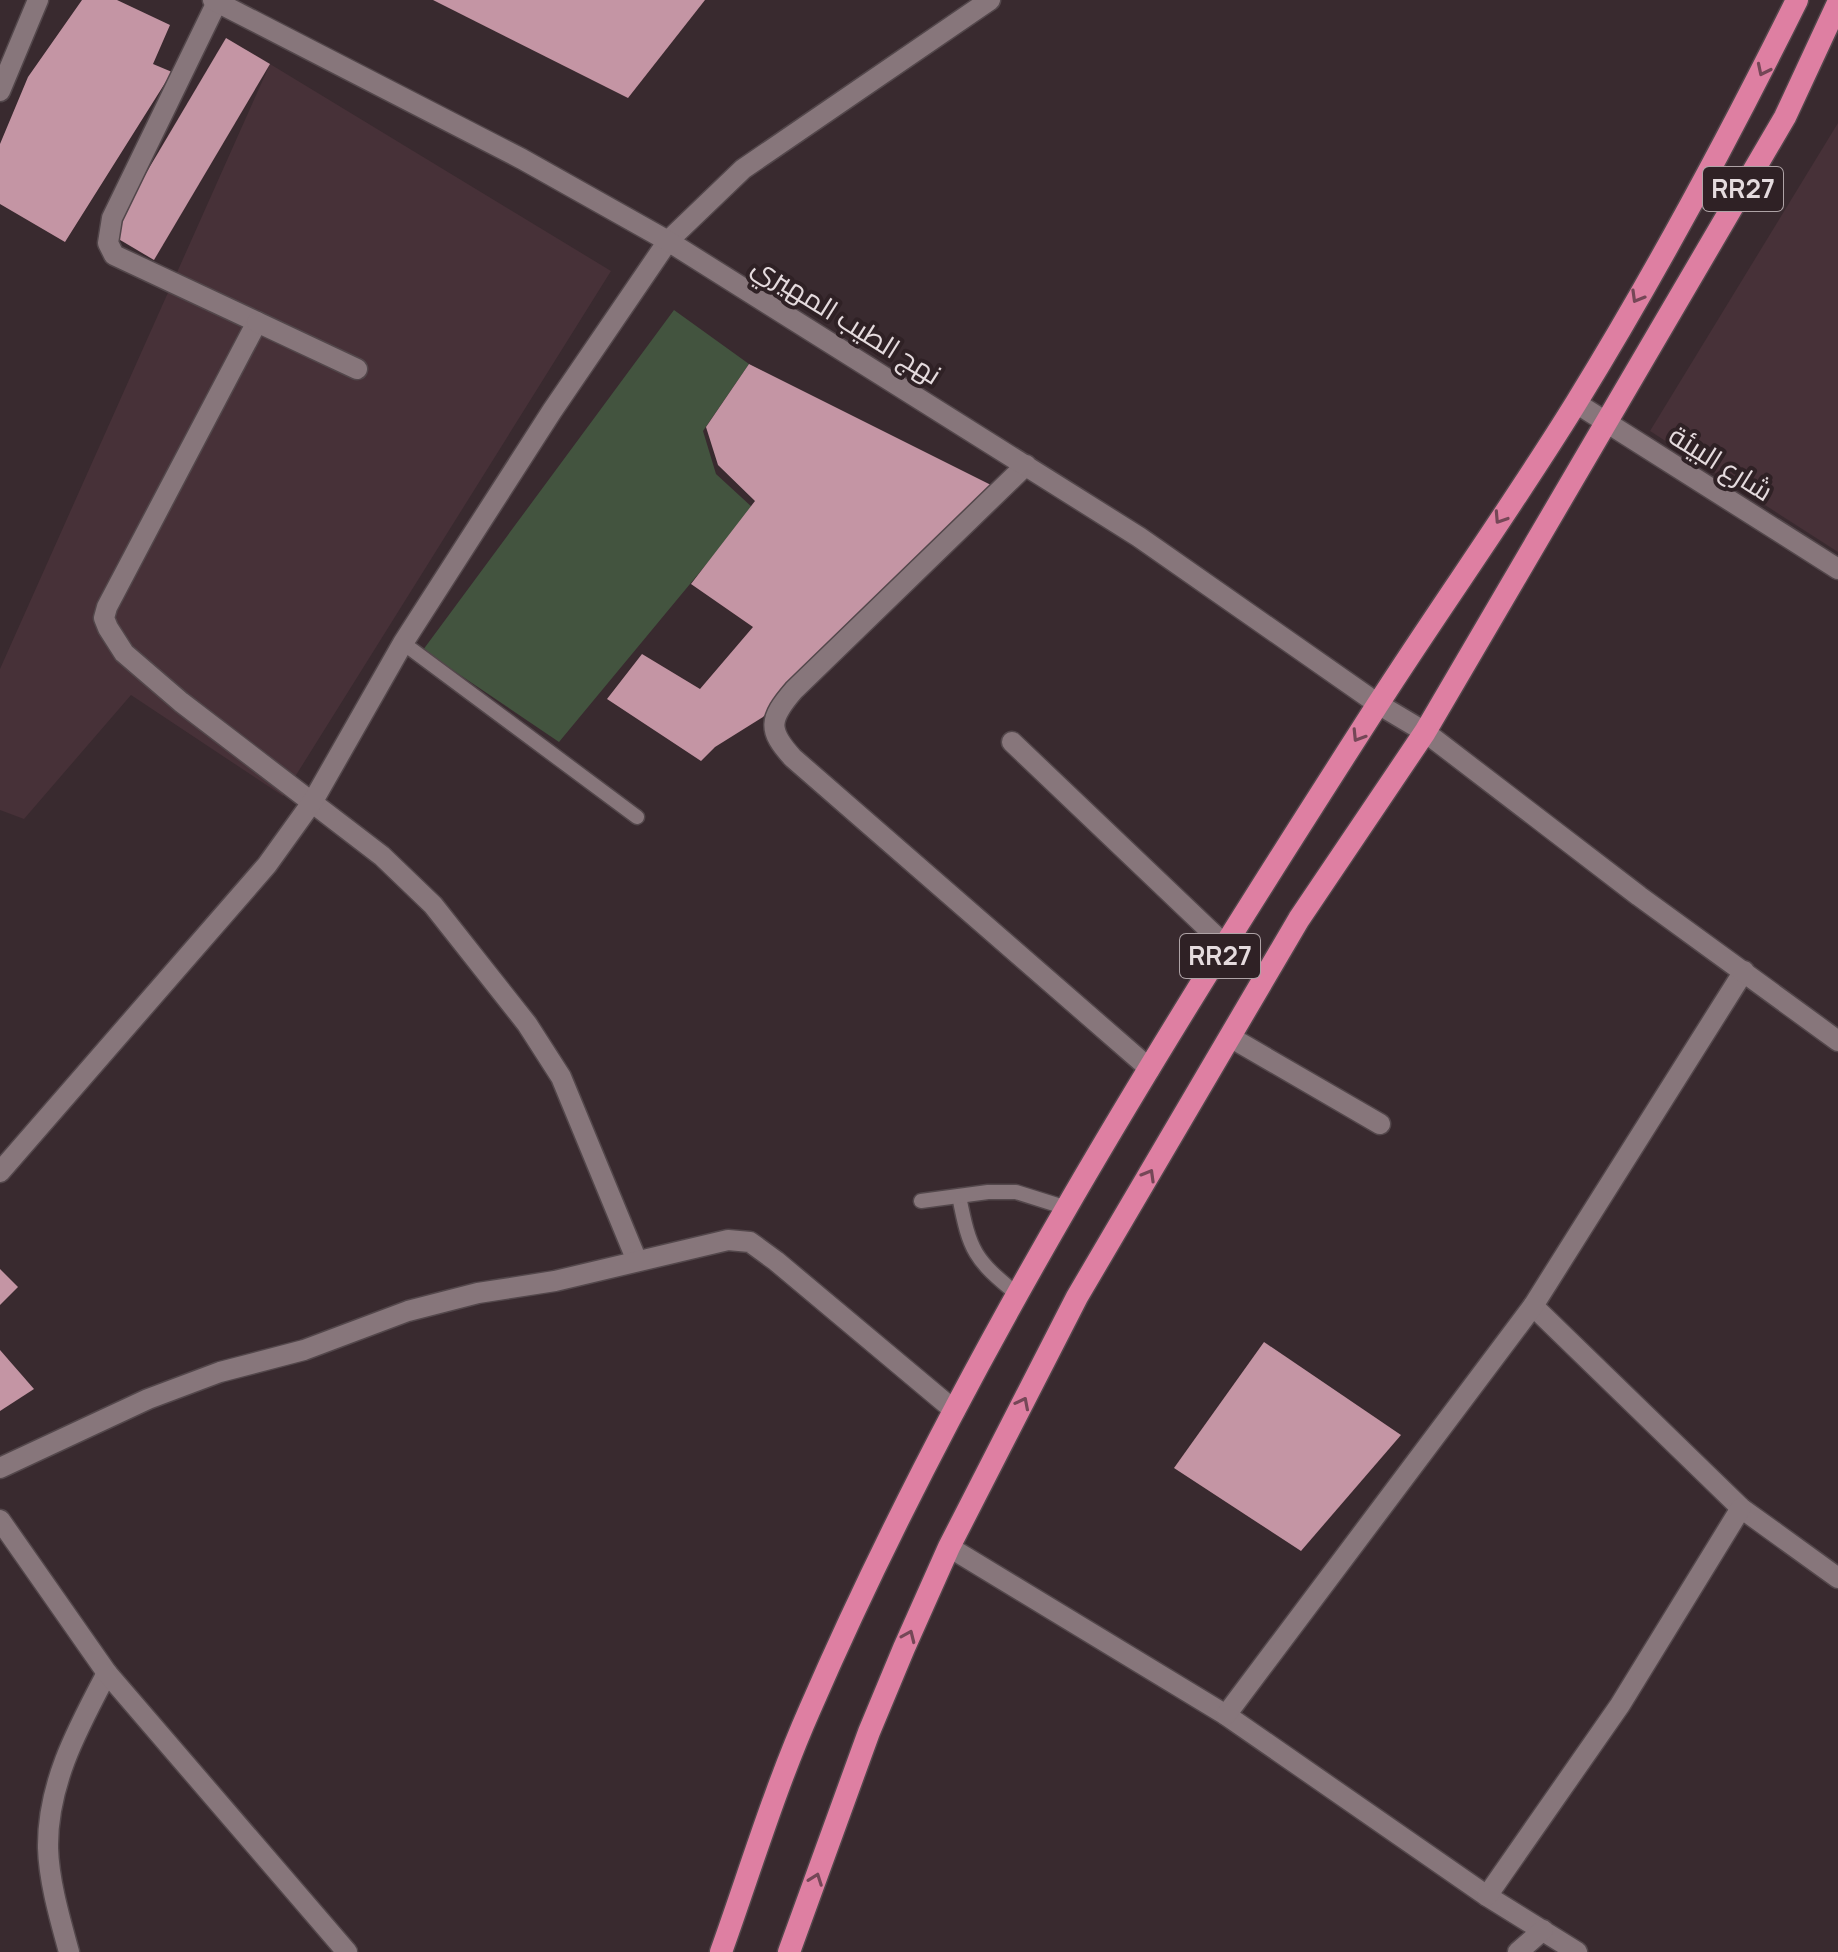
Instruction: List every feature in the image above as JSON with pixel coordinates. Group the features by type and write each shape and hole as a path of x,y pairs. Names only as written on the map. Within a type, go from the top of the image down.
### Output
{"highway":[{"name":"RR27","path":"721,1952 806,1717 847,1625 955,1411 1018,1295 1067,1208 1226,946 1378,704 1576,403 1735,126 1797,0"},
{"name":"RR27","path":"789,1952 869,1732 949,1547 1077,1297 1299,919 1425,732 1785,117 1838,3"}],"street":[{"path":"0,91 38,0"},
{"path":"0,1172 267,865 313,801 403,643 552,411 668,241 743,169 990,0"},
{"path":"215,1 112,218 108,243 114,255 357,369"},
{"name":"نهج الطيب المهيري","path":"215,1 522,159 668,241 1026,465 1177,563 1378,704 1425,732 1639,896 1838,1041"},
{"path":"257,322 104,618 124,653 181,702 382,856 433,905 527,1024 561,1077 637,1261"},
{"name":"شارع البيئة","path":"1576,403 1838,569"},
{"path":"1026,465 794,690 778,709 773,726 775,739 1150,1069"},
{"path":"1012,742 1226,946"},
{"path":"1226,1715 1533,1306 1744,971"},
{"path":"1230,1037 1380,1124"},
{"path":"0,1468 148,1399 220,1372 304,1350 408,1311 478,1293 555,1281 708,1242 750,1242 955,1411"},
{"path":"1533,1306 1741,1508 1838,1578"},
{"path":"1487,1896 1620,1705 1741,1508"},
{"path":"0,1520 107,1673 347,1952"},
{"path":"949,1547 1226,1715 1487,1896 1577,1952"},
{"path":"69,1952 48,1849 54,1794 74,1734 107,1673"},
{"path":"1518,1952 1543,1930"}],"lane":[{"path":"403,643 637,817"},
{"path":"921,1201 1016,1192 1067,1208"},
{"path":"959,1196 967,1240 981,1264 1018,1295"}],"shaded area":[{"path":"270,64 611,271 283,796 131,695 24,819 0,810 0,669"},
{"path":"1838,123 1838,552 1650,431"}],"green space":[{"path":"674,310 749,364 703,431 716,474 753,508 559,742 423,650"}],"building":[{"path":"82,0 117,0 170,25 153,64 172,72 65,242 0,204 0,144 28,77"},
{"path":"433,0 705,0 628,98"},
{"path":"226,38 270,64 154,260 110,234"},
{"path":"749,364 995,487 763,717 715,747 701,761 607,699 642,654 700,689 753,627 691,584 755,501 718,465 706,427"},
{"path":"0,1269 18,1287 0,1305"},
{"path":"1264,1342 1401,1435 1301,1551 1174,1468"},
{"path":"0,1350 34,1389 0,1411"}]}
